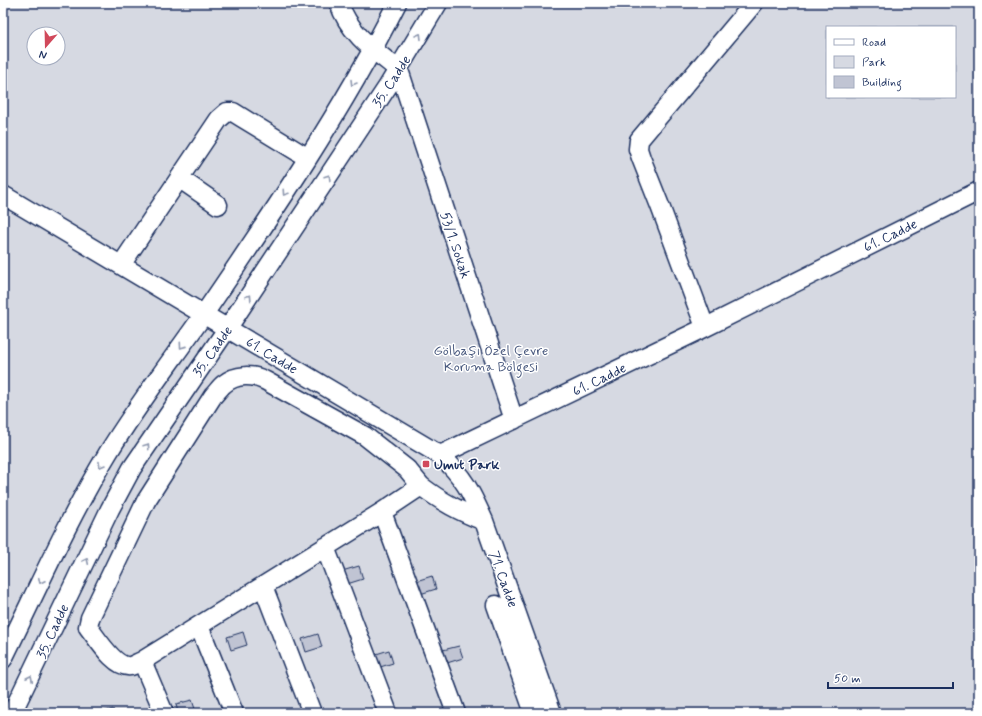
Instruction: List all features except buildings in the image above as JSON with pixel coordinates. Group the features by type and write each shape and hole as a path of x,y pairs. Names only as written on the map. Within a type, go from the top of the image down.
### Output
{"street":[{"path":"340,3 342,12 349,24 364,43 399,70"},
{"name":"35. Cadde","path":"4,655 61,539 97,472 126,426 204,314 308,158 374,50 397,3"},
{"name":"35. Cadde","path":"12,713 121,488 162,423 227,329 399,70 438,3"},
{"path":"705,327 641,158 638,149 639,140 754,3"},
{"name":"53/1. Sokak","path":"399,70 514,420"},
{"path":"121,264 219,119 228,112 233,112 308,158"},
{"path":"179,178 218,205"},
{"name":"61. Cadde","path":"204,314 440,455 705,327 979,191"},
{"path":"3,195 204,314"},
{"path":"421,486 382,512 142,661 130,666 122,665 114,660 88,627 90,618 146,501 213,396 230,380 244,376 253,376 266,381 365,436 407,469 421,486 437,498 461,512 484,521"},
{"name":"71. Cadde","path":"440,455 463,479 473,496 484,521 552,713"},
{"path":"382,512 456,713"},
{"path":"325,547 388,713"},
{"path":"263,586 312,713"},
{"path":"496,605 534,713"},
{"path":"199,626 234,713"},
{"path":"142,661 164,713"}],"green space":[{"name":"Gölbaşı Özel Çevre Koruma Bölgesi","path":"3,3 979,3 979,713 3,713"}],"place":[{"name":"Umut Park","path":"426,464"}]}
